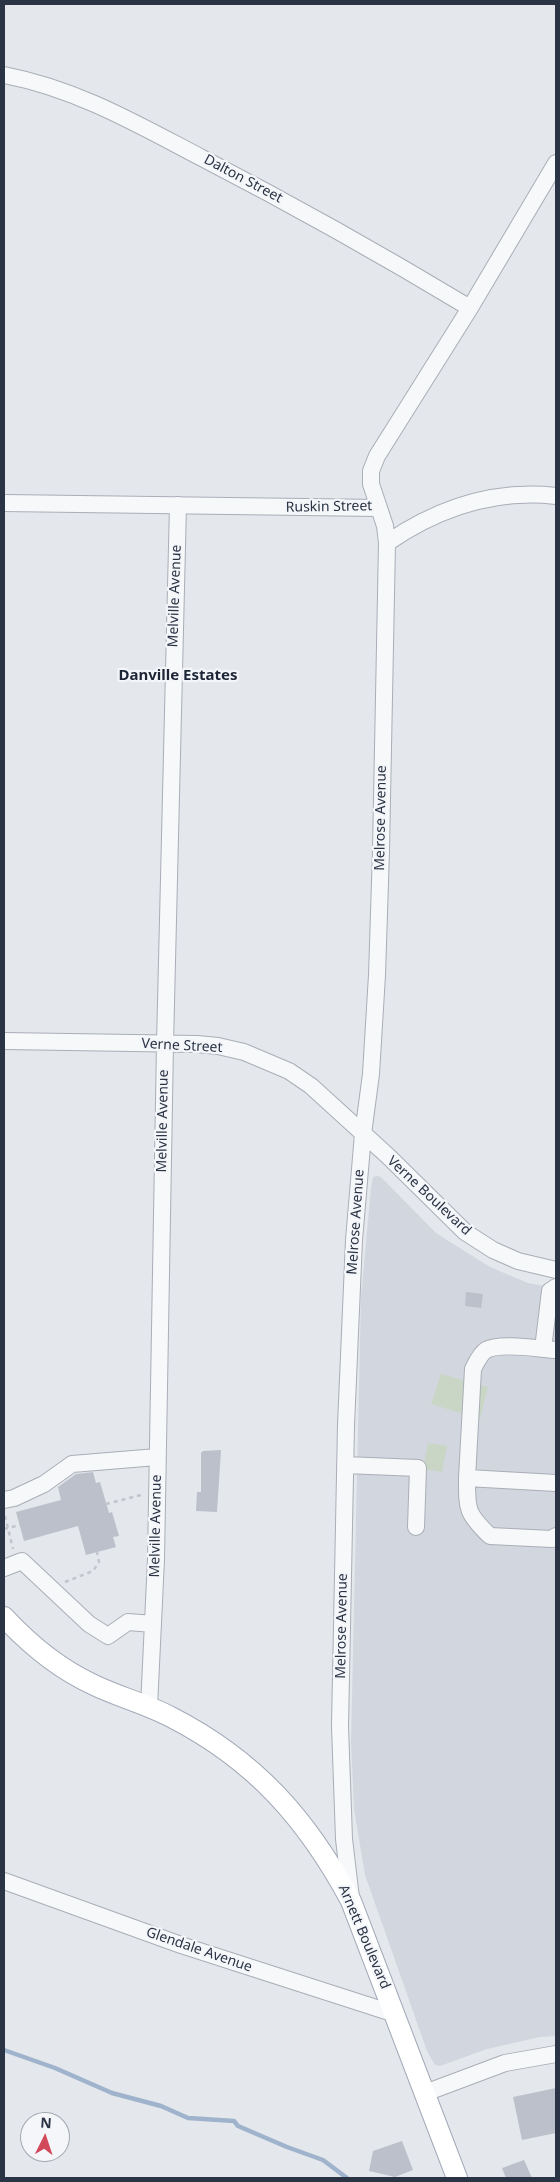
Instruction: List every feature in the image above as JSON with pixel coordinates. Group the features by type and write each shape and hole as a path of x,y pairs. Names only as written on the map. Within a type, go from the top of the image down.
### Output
{"main road":[{"name":"Arnett Boulevard","path":"4,1617 42,1654 68,1672 95,1686 149,1706 204,1736 236,1757 264,1782 310,1833 332,1864 351,1901 457,2178"}],"street":[{"name":"Dalton Street","path":"4,75 64,90 100,104 289,203 470,308"},
{"name":"Ruskin Street","path":"4,503 379,508 370,484 374,463 470,308 556,163"},
{"path":"387,543 410,527 435,514 466,502 522,494 556,496"},
{"name":"Melville Avenue","path":"149,1706 157,1495 165,1044 178,505"},
{"name":"Melrose Avenue","path":"351,1901 344,1839 340,1768 345,1465 354,1240 363,1134 371,1074 377,974 387,543 385,526 379,508"},
{"name":"Verne Street","path":"4,1041 218,1046 265,1059 289,1071 311,1086 363,1134"},
{"name":"Verne Boulevard","path":"363,1134 465,1232 493,1250 518,1261 556,1270"},
{"path":"556,1287 550,1291 550,1349 497,1346 486,1350 478,1359 473,1369 467,1478 467,1508 474,1521 490,1536 552,1539 556,1536"},
{"path":"4,1500 14,1498 44,1484 72,1464 157,1456"},
{"path":"345,1465 418,1468 416,1527"},
{"path":"467,1478 556,1483"},
{"path":"10,1565 22,1561 89,1624 108,1636 128,1622 153,1624"},
{"name":"Glendale Avenue","path":"4,1882 181,1945 395,2014"},
{"path":"425,2093 505,2063 556,2054"}],"path":[{"path":"106,1504 144,1494 157,1495"},
{"path":"4,1509 10,1565"},
{"path":"5,1529 20,1525"},
{"path":"50,1587 93,1571 99,1562 97,1552"}],"shaded area":[{"path":"373,1177 381,1177 436,1233 490,1267 528,1283 556,1288 556,2036 540,2037 487,2049 440,2066 435,2065 427,2051 365,1875 354,1809 351,1742 361,1297 371,1188"}],"green space":[{"path":"441,1374 488,1387 480,1419 431,1404"},
{"path":"428,1443 447,1446 442,1472 423,1469"}],"building":[{"path":"466,1292 483,1294 481,1308 465,1306"},
{"path":"221,1450 217,1512 196,1511 197,1492 201,1492 201,1453 203,1451"},
{"path":"93,1472 96,1483 100,1482 109,1513 112,1512 119,1536 113,1537 116,1547 86,1555 78,1526 24,1541 16,1512 61,1500 58,1487 76,1474"},
{"path":"556,2088 556,2133 522,2140 513,2097"},
{"path":"402,2141 413,2170 395,2177 369,2171 373,2151"},
{"path":"524,2160 532,2178 506,2178 502,2168"}],"waterway":[{"path":"4,2050 55,2068 112,2093 161,2106 188,2118 234,2121 238,2126 323,2160 347,2178"}],"district":[{"name":"Danville Estates","path":"178,676"}]}
